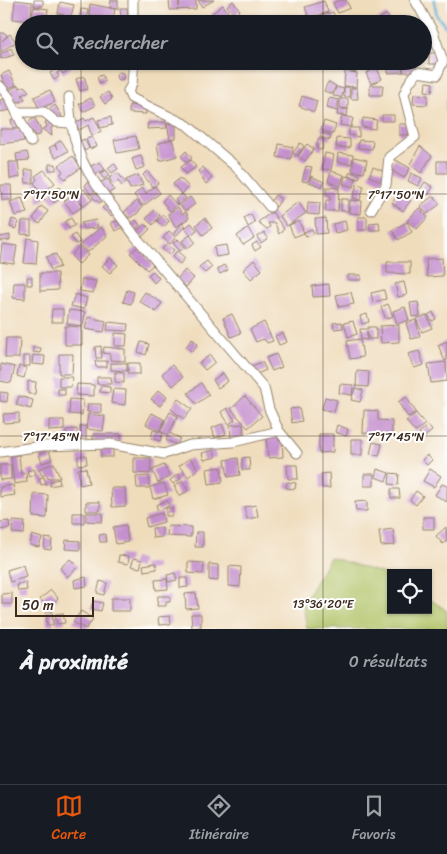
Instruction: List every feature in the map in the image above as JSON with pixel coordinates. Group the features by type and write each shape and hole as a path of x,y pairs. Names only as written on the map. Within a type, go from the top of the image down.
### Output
{"street":[{"path":"133,0 133,15"},
{"path":"415,0 423,15"},
{"path":"371,210 386,185 389,158 415,137 404,94 409,83 417,72 437,75 443,61 432,30"},
{"path":"134,70 128,91 131,98 187,125 236,167 270,207"},
{"path":"0,86 9,96 32,142"},
{"path":"69,97 70,123 73,138 83,164 95,184 118,210 135,236 264,388 269,409 279,431 297,453"},
{"path":"17,112 44,112 56,122 70,123"},
{"path":"0,452 42,446 110,444 164,454 190,445 233,442 279,431"}],"green space":[{"path":"330,557 387,575 387,614 432,614 432,601 447,611 447,629 307,629 303,604"}],"building":[{"path":"15,0 32,2 31,15 15,15 15,19 13,19"},
{"path":"34,0 43,0 43,6 34,6"},
{"path":"111,0 118,0 118,9 110,8"},
{"path":"169,0 196,0 196,9 170,10"},
{"path":"198,0 214,0 202,7"},
{"path":"339,0 346,0 350,8 338,13 333,3"},
{"path":"233,1 240,10 235,15 227,6"},
{"path":"324,1 328,12 318,15 308,15 305,7"},
{"path":"60,2 74,5 71,15 58,14"},
{"path":"90,4 115,9 114,15 89,15"},
{"path":"223,5 230,15 212,15"},
{"path":"34,7 48,9 47,15 32,15"},
{"path":"120,8 127,8 127,15 121,15"},
{"path":"81,9 88,10 87,15 80,15"},
{"path":"333,12 334,15 321,15"},
{"path":"0,33 5,33 7,36 2,41 10,34 15,43 0,52"},
{"path":"11,48 14,55 1,59 0,54"},
{"path":"432,53 439,53 439,64 432,64"},
{"path":"54,70 60,71 57,73 59,77 54,80 50,73"},
{"path":"378,70 382,79 371,84 366,73"},
{"path":"388,70 403,70 403,72 388,73"},
{"path":"403,70 416,70 416,72 403,72"},
{"path":"9,71 16,85 7,89 1,75"},
{"path":"345,71 357,73 356,87 344,86"},
{"path":"120,72 124,76 120,80 116,76"},
{"path":"102,75 105,81 100,84 97,77"},
{"path":"84,76 88,89 80,91 76,79"},
{"path":"328,82 336,86 332,94 324,91"},
{"path":"426,82 433,83 432,92 425,91"},
{"path":"18,85 20,88 24,86 29,91 22,95 25,99 20,102 14,101 10,90"},
{"path":"370,85 383,85 382,95 370,95"},
{"path":"336,87 344,89 341,99 348,99 348,109 340,109 340,97 333,96"},
{"path":"344,87 349,87 350,97 344,97"},
{"path":"351,88 357,88 358,99 351,99"},
{"path":"50,90 55,102 39,109 34,97"},
{"path":"108,92 112,99 105,104 100,97"},
{"path":"414,94 428,95 427,105 413,104"},
{"path":"302,96 317,101 314,112 299,106"},
{"path":"9,98 11,110 0,112 0,100"},
{"path":"91,98 95,106 83,112 79,104"},
{"path":"329,98 339,100 337,111 327,108"},
{"path":"55,105 62,116 55,121 48,110"},
{"path":"129,105 146,106 146,114 129,113"},
{"path":"338,108 348,109 347,116 337,115"},
{"path":"382,115 394,115 394,121 382,121"},
{"path":"342,116 353,118 351,127 340,125"},
{"path":"94,117 101,131 92,136 88,125 79,130 76,123 84,118 86,121"},
{"path":"111,117 112,125 100,128 98,120"},
{"path":"19,118 20,127 13,128 11,120"},
{"path":"35,118 41,131 40,135 35,136 34,132 31,132 33,137 25,124"},
{"path":"363,118 377,120 375,129 362,127"},
{"path":"51,120 53,127 51,128 52,136 42,129 47,127 45,122"},
{"path":"324,121 336,125 333,134 321,130"},
{"path":"166,122 167,128 147,129 148,123"},
{"path":"176,123 176,138 170,139 167,124"},
{"path":"399,124 409,124 409,135 399,135"},
{"path":"349,128 359,128 359,137 349,135"},
{"path":"0,129 23,129 24,141 0,144"},
{"path":"322,133 331,135 330,140 320,137"},
{"path":"136,136 139,149 117,153 114,140"},
{"path":"92,137 97,146 90,149 86,139"},
{"path":"337,138 350,139 350,148 336,147"},
{"path":"84,139 89,148 85,151 79,142"},
{"path":"172,139 177,156 160,161 157,144"},
{"path":"318,139 324,139 322,150 317,149"},
{"path":"61,140 68,151 56,158 49,148 54,145 57,149 55,144"},
{"path":"359,140 373,141 372,149 358,148"},
{"path":"300,143 304,146 297,156 293,153"},
{"path":"279,144 293,147 291,159 277,157"},
{"path":"307,144 314,149 305,161 298,156"},
{"path":"420,146 432,156 421,173 410,164"},
{"path":"186,151 192,158 187,163 181,156"},
{"path":"27,152 29,160 17,161 16,154"},
{"path":"325,153 334,155 331,170 322,169"},
{"path":"338,153 353,155 352,164 337,162"},
{"path":"73,156 81,168 65,179 60,174 63,172 59,165"},
{"path":"141,156 145,167 136,170 132,159"},
{"path":"354,157 367,160 364,173 352,171"},
{"path":"394,159 410,168 404,178 389,169"},
{"path":"191,160 196,167 186,174 181,167"},
{"path":"437,161 447,161 447,173 437,173"},
{"path":"9,162 18,162 20,177 10,179"},
{"path":"100,162 105,170 92,175 88,167"},
{"path":"114,163 118,169 112,173 108,168"},
{"path":"49,164 56,164 56,170 49,170"},
{"path":"306,166 312,167 308,182 302,181"},
{"path":"203,167 212,178 206,184 198,171"},
{"path":"373,167 385,172 381,182 369,176"},
{"path":"25,170 33,170 33,183 26,183"},
{"path":"44,170 55,183 42,194 34,183 37,179 35,176"},
{"path":"106,170 110,175 104,179 100,174"},
{"path":"147,171 158,183 153,187 143,175"},
{"path":"331,171 344,175 340,187 328,181"},
{"path":"350,172 360,175 359,179 348,176"},
{"path":"118,173 126,183 122,186 118,181 113,184 109,178"},
{"path":"411,173 422,178 418,186 408,181"},
{"path":"138,175 143,185 130,189 126,180"},
{"path":"311,176 324,182 322,187 309,182"},
{"path":"345,176 356,178 354,187 343,184"},
{"path":"180,178 189,187 182,194 173,184"},
{"path":"108,179 114,190 106,195 96,184"},
{"path":"89,180 96,189 91,195 85,186"},
{"path":"425,182 433,187 428,195 419,191"},
{"path":"357,184 364,186 360,200 353,198"},
{"path":"1,185 11,185 12,200 2,200"},
{"path":"155,186 160,193 143,206 134,195 142,188 146,193"},
{"path":"60,187 65,194 54,203 48,196"},
{"path":"326,187 339,188 338,211 325,211 326,200 330,200 330,195 326,195"},
{"path":"84,189 92,200 84,206 75,194"},
{"path":"98,190 105,197 100,203 92,197"},
{"path":"399,192 411,200 403,211 392,203"},
{"path":"41,193 45,200 38,202 36,194"},
{"path":"74,193 83,206 73,213 64,201"},
{"path":"182,194 186,198 178,205 175,200"},
{"path":"168,195 177,205 170,211 162,201"},
{"path":"275,195 281,199 276,207 270,203"},
{"path":"433,196 440,204 427,214 420,206"},
{"path":"190,197 195,204 185,211 180,205"},
{"path":"22,198 27,213 15,216 10,202"},
{"path":"341,199 348,199 348,211 341,211"},
{"path":"350,200 362,201 361,214 349,213"},
{"path":"137,201 142,207 137,214 129,218 124,212"},
{"path":"298,202 306,213 287,226 280,216"},
{"path":"308,202 320,203 319,215 307,214"},
{"path":"108,203 116,211 111,216 102,208"},
{"path":"41,206 48,211 40,224 33,219"},
{"path":"178,207 182,214 186,212 189,218 176,227 168,214"},
{"path":"419,208 428,217 417,229 407,221"},
{"path":"154,210 160,215 153,225 146,219"},
{"path":"272,212 284,229 279,234 275,223 268,223 270,227 267,229 258,222"},
{"path":"251,214 255,223 248,227 244,218"},
{"path":"163,215 169,221 164,227 157,221"},
{"path":"358,217 367,217 367,230 358,230"},
{"path":"71,218 75,225 69,229 64,222"},
{"path":"205,218 212,228 203,235 196,225"},
{"path":"326,218 327,233 316,234 315,219"},
{"path":"12,219 18,221 16,229 10,227"},
{"path":"96,220 98,228 83,229 81,223"},
{"path":"119,220 122,228 115,231 111,223"},
{"path":"136,220 140,225 134,230 130,225"},
{"path":"22,221 31,221 31,235 21,234"},
{"path":"299,221 304,233 294,237 289,225"},
{"path":"345,221 347,230 335,233 333,224"},
{"path":"379,222 380,230 370,230 370,223"},
{"path":"407,222 412,232 398,240 392,230"},
{"path":"182,223 185,226 177,235 174,233"},
{"path":"191,223 197,230 191,235 185,228"},
{"path":"145,224 150,229 141,238 135,232"},
{"path":"101,227 107,236 88,252 81,244"},
{"path":"248,228 254,238 243,245 237,236"},
{"path":"312,229 314,234 306,237 304,232"},
{"path":"169,231 176,237 170,244 163,238"},
{"path":"264,232 268,238 261,243 257,237"},
{"path":"75,234 80,242 76,244 71,237"},
{"path":"10,235 10,240 0,241 0,237"},
{"path":"190,235 195,242 188,248 182,241"},
{"path":"27,238 38,240 36,264 24,263"},
{"path":"178,239 185,247 180,251 173,243"},
{"path":"257,242 261,247 255,251 252,245"},
{"path":"2,244 17,246 14,264 0,262"},
{"path":"142,244 148,252 144,254 153,265 147,270 130,253"},
{"path":"167,244 174,250 169,255 162,249"},
{"path":"226,245 228,255 216,257 214,247"},
{"path":"79,246 88,255 79,264 71,256"},
{"path":"177,251 185,258 180,264 172,257"},
{"path":"56,254 60,267 51,270 46,257"},
{"path":"110,258 118,265 110,273 102,266"},
{"path":"442,258 443,276 427,277 426,259"},
{"path":"254,260 262,270 251,279 243,270"},
{"path":"207,261 212,267 205,273 199,267"},
{"path":"387,262 410,262 410,274 387,273"},
{"path":"224,265 228,270 220,274 217,269"},
{"path":"185,270 194,278 186,287 177,279"},
{"path":"153,271 159,278 154,283 148,275"},
{"path":"40,273 57,273 58,290 40,291"},
{"path":"348,275 361,275 361,280 348,280"},
{"path":"27,277 32,277 32,285 27,285"},
{"path":"82,279 96,281 93,293 80,291"},
{"path":"404,282 407,295 398,297 395,284"},
{"path":"14,283 25,283 25,299 13,298"},
{"path":"329,284 330,296 313,297 312,286"},
{"path":"127,290 134,292 131,304 123,302"},
{"path":"384,290 386,299 373,302 371,293"},
{"path":"145,292 162,303 156,312 139,301"},
{"path":"351,292 354,304 339,307 336,295"},
{"path":"75,294 87,298 84,309 71,306"},
{"path":"418,302 420,316 412,317 410,303"},
{"path":"388,304 393,316 386,319 381,307"},
{"path":"405,307 409,320 397,324 393,311"},
{"path":"52,309 63,309 63,322 51,322"},
{"path":"69,310 85,312 83,326 67,324"},
{"path":"433,312 436,319 432,321 428,315"},
{"path":"232,314 241,333 231,337 223,318"},
{"path":"367,314 369,322 362,324 360,316"},
{"path":"427,315 432,328 422,332 416,319"},
{"path":"88,317 106,321 104,332 85,329"},
{"path":"416,320 420,337 411,339 406,323"},
{"path":"353,321 357,334 348,337 344,323"},
{"path":"108,322 128,324 127,331 107,330"},
{"path":"264,322 273,341 267,343 264,339 256,342 250,329"},
{"path":"342,322 343,328 334,329 333,323"},
{"path":"399,325 399,342 381,343 380,326"},
{"path":"65,326 82,327 82,345 65,345"},
{"path":"368,327 376,327 376,339 368,339 367,331 367,340 361,339 360,329 368,329"},
{"path":"115,333 127,334 126,346 115,346"},
{"path":"283,333 287,342 279,345 275,336"},
{"path":"6,338 20,338 19,358 5,358"},
{"path":"192,339 198,344 192,352 186,347"},
{"path":"360,339 363,357 350,359 347,341"},
{"path":"447,341 447,360 445,361 438,345"},
{"path":"141,342 149,344 146,355 138,352"},
{"path":"101,346 102,358 96,358 95,347"},
{"path":"33,347 41,348 40,353 33,352"},
{"path":"104,347 125,349 125,361 110,360 110,354 103,353"},
{"path":"419,351 424,365 414,368 408,354"},
{"path":"59,354 73,354 72,374 59,374"},
{"path":"276,354 282,367 272,371 266,358"},
{"path":"33,355 45,356 44,365 32,364"},
{"path":"210,355 215,362 205,370 199,363"},
{"path":"23,356 30,356 30,366 23,366"},
{"path":"95,361 107,361 107,367 96,367"},
{"path":"262,362 266,370 255,375 251,366"},
{"path":"446,362 447,381 431,383 428,364"},
{"path":"111,363 127,363 127,371 111,370"},
{"path":"128,363 140,363 140,374 128,374"},
{"path":"1,364 15,367 11,383 0,381"},
{"path":"172,365 183,377 173,386 162,374"},
{"path":"19,366 27,368 24,378 17,376"},
{"path":"357,371 369,372 368,387 356,386"},
{"path":"115,372 124,373 124,383 115,382"},
{"path":"223,373 228,381 218,388 213,380"},
{"path":"59,377 72,377 71,387 59,387"},
{"path":"97,377 111,377 112,384 97,384"},
{"path":"28,381 36,382 35,394 28,394"},
{"path":"201,383 209,395 196,404 188,393"},
{"path":"77,384 94,385 94,396 76,395"},
{"path":"340,384 353,385 352,395 339,393"},
{"path":"101,386 110,387 110,393 100,392"},
{"path":"355,388 363,390 360,402 351,400"},
{"path":"58,389 65,389 65,395 58,395"},
{"path":"113,389 126,390 125,405 111,403"},
{"path":"159,390 167,397 160,406 151,399"},
{"path":"0,392 8,393 7,402 0,401"},
{"path":"19,396 33,400 31,409 16,405"},
{"path":"245,396 262,416 248,428 231,409"},
{"path":"325,397 337,400 334,412 322,409"},
{"path":"406,397 416,412 408,417 398,402"},
{"path":"70,399 83,400 82,415 69,414"},
{"path":"178,399 192,409 184,419 171,409"},
{"path":"88,404 101,404 101,413 87,412"},
{"path":"227,408 235,420 229,424 221,412"},
{"path":"299,408 302,421 292,423 290,409"},
{"path":"364,410 378,411 378,420 392,421 392,434 363,433"},
{"path":"170,412 178,416 169,433 180,438 177,445 166,440 168,435 160,431"},
{"path":"19,413 19,422 4,423 3,414"},
{"path":"152,413 165,420 159,431 146,424"},
{"path":"416,413 425,424 415,432 406,421"},
{"path":"88,414 105,416 103,431 86,429"},
{"path":"49,420 64,420 64,430 49,431"},
{"path":"222,424 226,434 215,438 212,428"},
{"path":"243,424 244,437 231,438 230,425"},
{"path":"337,425 348,429 346,436 335,432"},
{"path":"428,425 432,431 423,438 419,433"},
{"path":"80,426 86,426 86,441 80,441"},
{"path":"77,429 78,442 66,443 66,430"},
{"path":"153,430 163,433 160,441 151,438"},
{"path":"93,434 121,434 121,442 93,441"},
{"path":"319,434 333,434 333,452 319,453"},
{"path":"282,436 283,457 268,458 266,437"},
{"path":"351,439 362,439 362,455 351,455"},
{"path":"373,442 382,444 379,456 370,454"},
{"path":"113,448 113,457 101,457 101,449"},
{"path":"49,450 52,460 42,463 39,454"},
{"path":"214,450 216,457 204,460 202,453"},
{"path":"19,455 21,474 26,473 27,482 14,484 11,456"},
{"path":"86,455 87,464 78,465 78,456"},
{"path":"427,455 432,460 427,465 422,460"},
{"path":"249,457 250,470 242,470 242,458"},
{"path":"134,458 151,458 150,474 134,473"},
{"path":"190,458 198,469 188,477 179,466"},
{"path":"238,458 240,475 228,477 225,460"},
{"path":"54,463 60,478 49,478 46,474 42,476 39,469"},
{"path":"0,465 11,465 11,479 0,480"},
{"path":"164,465 170,477 158,483 152,470"},
{"path":"287,465 297,465 298,479 288,479"},
{"path":"221,467 223,482 209,484 207,469"},
{"path":"86,468 89,483 80,485 78,469"},
{"path":"34,469 36,474 29,477 27,471"},
{"path":"377,469 389,473 386,481 375,477"},
{"path":"430,469 441,476 434,487 423,481"},
{"path":"329,473 330,488 322,488 321,474"},
{"path":"390,473 399,474 398,485 389,484"},
{"path":"178,474 181,479 173,484 170,480"},
{"path":"364,474 374,474 374,486 364,486"},
{"path":"149,476 149,488 137,488 136,477"},
{"path":"44,477 46,484 41,485 39,478"},
{"path":"59,479 60,484 50,486 50,481"},
{"path":"183,481 188,491 179,496 174,486"},
{"path":"287,482 296,483 295,489 286,488"},
{"path":"164,483 168,495 153,499 150,487"},
{"path":"442,484 447,486 447,502 435,495"},
{"path":"13,485 15,495 0,497 0,487"},
{"path":"111,488 125,488 126,506 112,507"},
{"path":"391,489 399,489 400,498 391,498"},
{"path":"416,491 423,496 416,505 410,500"},
{"path":"34,494 48,495 47,518 33,517"},
{"path":"167,500 169,506 158,511 156,505"},
{"path":"367,501 367,511 356,511 355,502"},
{"path":"86,502 100,502 100,511 86,511"},
{"path":"256,505 258,517 247,519 244,507"},
{"path":"166,508 172,508 172,516 166,516"},
{"path":"73,513 84,513 84,523 73,523"},
{"path":"86,513 103,513 102,522 86,521"},
{"path":"162,513 164,522 147,527 145,518"},
{"path":"423,517 434,517 434,529 423,529"},
{"path":"9,521 10,528 0,530 0,522"},
{"path":"13,521 25,522 24,534 12,533"},
{"path":"126,525 128,542 116,544 113,527"},
{"path":"168,526 191,527 191,537 167,536"},
{"path":"446,527 447,541 443,544 436,536"},
{"path":"152,528 162,528 162,537 153,538"},
{"path":"393,529 395,545 381,546 379,531"},
{"path":"196,532 203,532 203,547 195,547"},
{"path":"105,534 106,542 100,542 99,535"},
{"path":"32,535 42,538 39,547 30,545"},
{"path":"45,538 52,539 51,550 44,549"},
{"path":"66,540 80,541 80,550 65,549"},
{"path":"119,555 129,556 128,564 118,562"},
{"path":"134,558 142,560 140,568 131,566"},
{"path":"70,559 78,567 67,577 60,568"},
{"path":"188,562 204,563 203,574 188,573"},
{"path":"156,563 157,569 144,571 143,565"},
{"path":"209,564 218,565 218,581 209,580"},
{"path":"23,565 26,577 10,582 7,570"},
{"path":"229,566 241,567 240,587 229,586"},
{"path":"175,573 177,580 168,582 167,575"},
{"path":"86,577 87,586 75,588 74,580"},
{"path":"180,578 187,578 188,587 180,588"},
{"path":"167,579 168,589 156,590 155,580"},
{"path":"100,581 107,583 104,595 97,593"},
{"path":"26,583 27,590 18,591 17,584"},
{"path":"51,590 58,598 48,608 40,599"},
{"path":"12,593 12,604 2,604 2,594"},
{"path":"196,593 198,608 186,609 185,594"},
{"path":"158,596 170,596 170,602 166,602 166,606 157,606"},
{"path":"111,598 130,598 130,611 111,611"},
{"path":"93,601 103,603 101,611 91,609"},
{"path":"46,611 52,611 53,625 47,625"},
{"path":"81,611 93,619 86,629 73,622"},
{"path":"63,613 65,623 57,624 55,614"},
{"path":"191,614 201,614 201,627 192,628"},
{"path":"170,616 171,624 159,625 158,617"}],"waterway":[{"path":"434,0 437,16 447,28"},
{"path":"447,102 447,112"}]}
